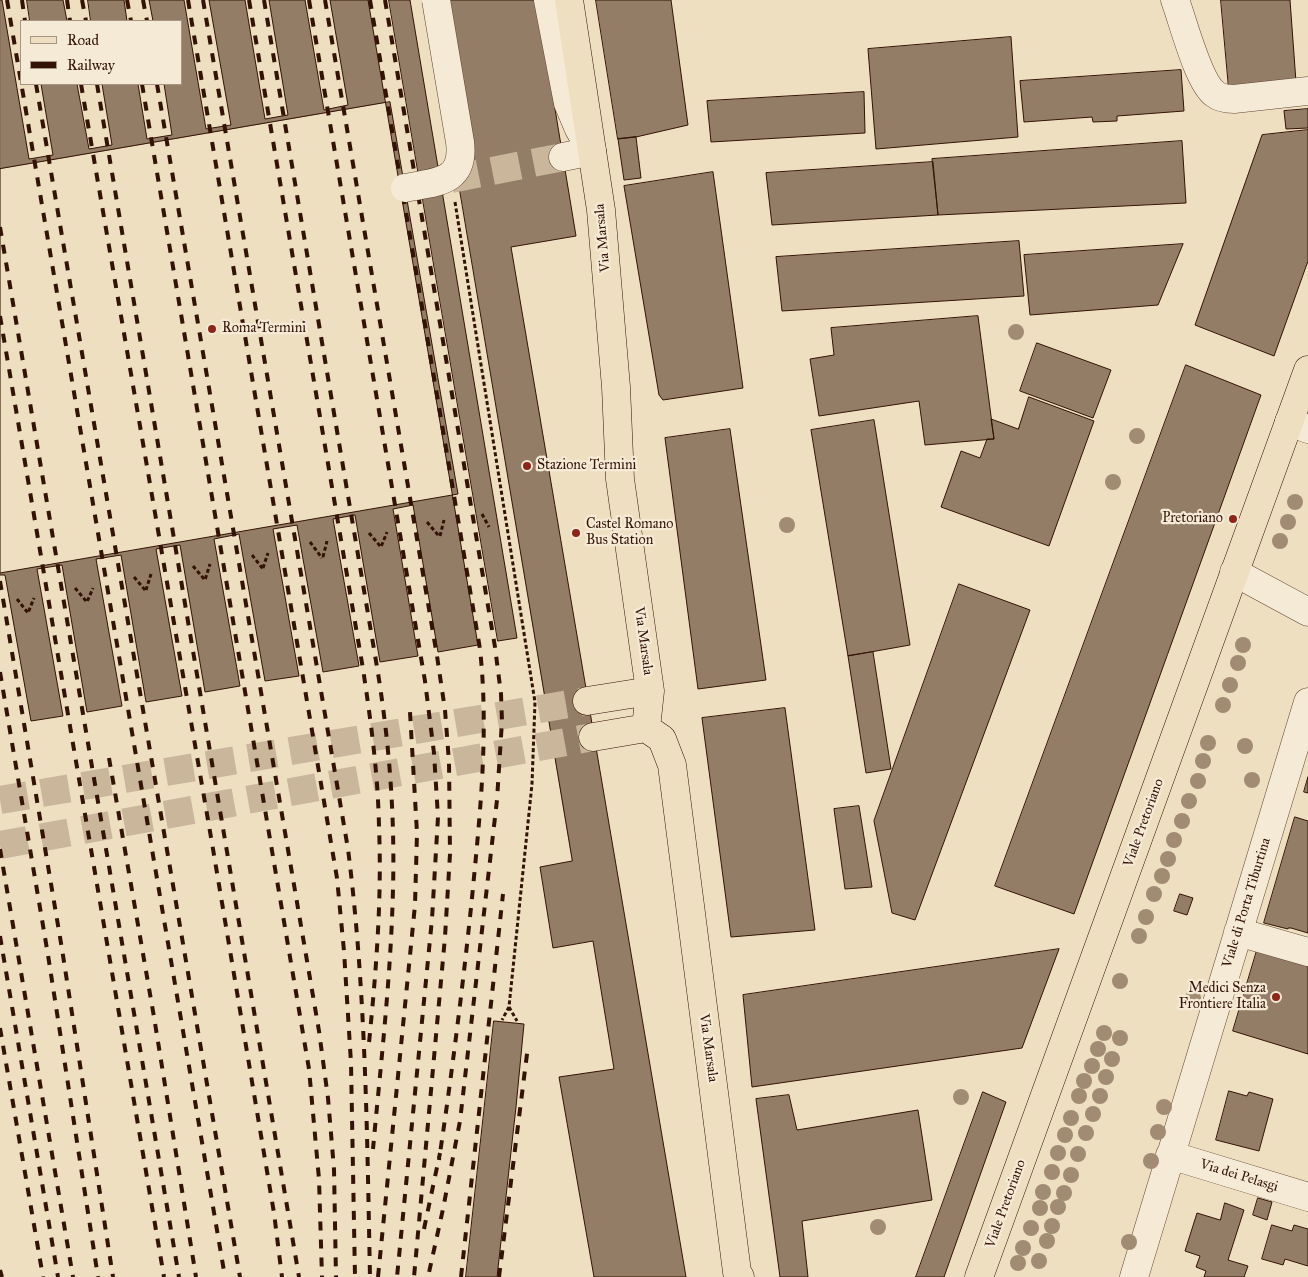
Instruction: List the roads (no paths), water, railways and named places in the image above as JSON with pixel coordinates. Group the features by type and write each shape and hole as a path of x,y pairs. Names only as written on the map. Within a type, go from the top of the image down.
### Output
{"main road":[{"name":"Via Marsala","path":"568,0 592,151 604,246 616,387 622,494 650,691 646,728 662,739 672,765 737,1275"},
{"name":"Viale Pretoriano","path":"979,1277 1234,572 1299,425 1308,371"},
{"path":"587,701 650,691"},
{"path":"593,738 646,728"}],"street":[{"path":"405,188 445,180 456,171 461,158 460,142 436,0"},
{"path":"548,0 568,103 579,129 592,151 563,157"},
{"path":"1176,0 1202,77 1215,94 1227,99 1234,99 1308,91"},
{"path":"1234,572 1308,612"},
{"name":"Viale di Porta Tiburtina","path":"1134,1277 1308,702"},
{"path":"1238,932 1308,952"},
{"name":"Via dei Pelasgi","path":"1170,1155 1308,1197"}],"tunnel":[{"path":"451,179 563,157"},
{"path":"0,800 587,701"},
{"path":"0,845 593,737"}],"railway":[{"path":"7,0 20,76"},
{"path":"22,0 25,20"},
{"path":"67,0 70,20"},
{"path":"82,0 86,20"},
{"path":"127,0 131,20"},
{"path":"143,0 147,20"},
{"path":"188,0 337,878 351,1063 355,1277"},
{"path":"203,0 348,849 359,956 362,1009 370,1277"},
{"path":"249,0 363,669 374,748 380,881 369,1043"},
{"path":"264,0 377,667 388,750 393,833 392,921 373,1149"},
{"path":"309,0 425,681 434,753 438,817 432,919 397,1277"},
{"path":"325,0 437,656 445,710 449,762 450,854 445,937 414,1277"},
{"path":"370,0 480,649 483,680 484,743 478,835 461,996 439,1160"},
{"path":"385,0 495,647 501,694 502,721 497,800 460,1121 428,1277"},
{"path":"22,85 225,1277"},
{"path":"36,85 240,1277"},
{"path":"81,85 213,849 274,1213 282,1277"},
{"path":"97,85 299,1277"},
{"path":"142,85 309,1069 319,1179 322,1277"},
{"path":"157,85 319,1031 328,1098 334,1169 336,1277"},
{"path":"0,227 179,1277"},
{"path":"0,316 164,1277"},
{"path":"0,581 62,949 113,1277"},
{"path":"0,672 48,955 98,1277"},
{"path":"378,1277 415,905 417,833 410,712"},
{"path":"109,758 154,1017 196,1277"},
{"path":"0,849 73,1277"},
{"path":"461,1277 503,894"},
{"path":"0,936 58,1277"},
{"path":"0,1028 43,1277"},
{"path":"499,1277 528,1046"},
{"path":"424,1229 440,1153"},
{"path":"0,1270 2,1277"}],"place":[{"name":"Roma Termini","path":"212,329"},
{"name":"Stazione Termini","path":"527,466"},
{"name":"Pretoriano","path":"1233,519"},
{"name":"Castel Romano Bus Station","path":"576,533"},
{"name":"Medici Senza Frontiere Italia","path":"1276,997"}]}
